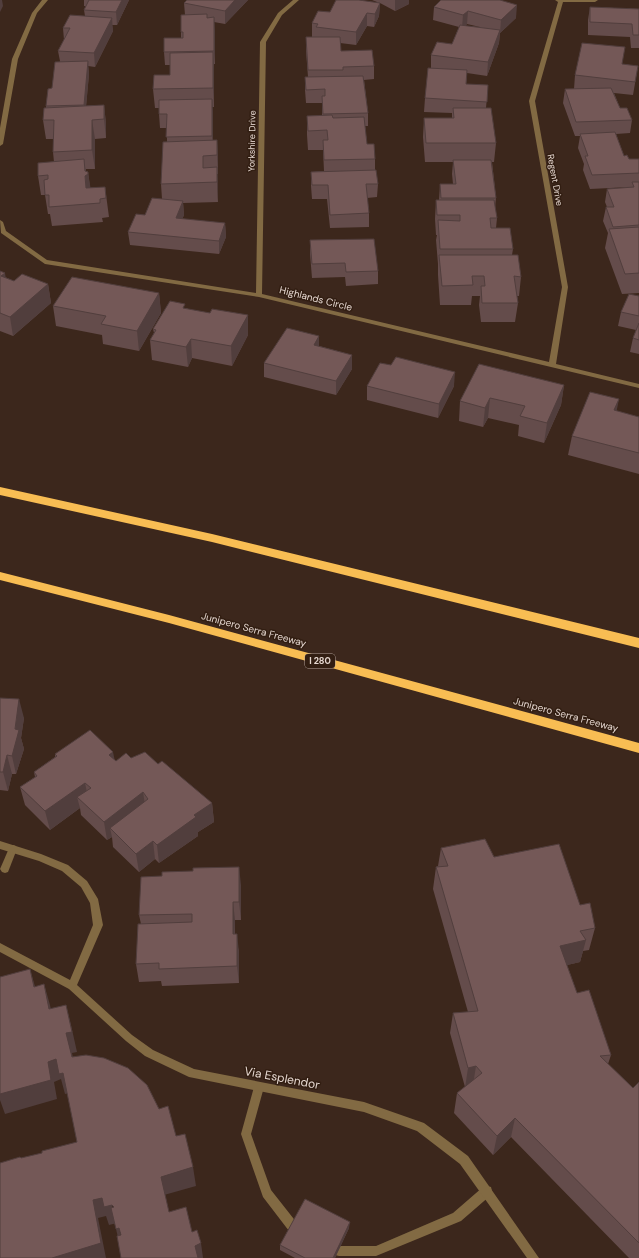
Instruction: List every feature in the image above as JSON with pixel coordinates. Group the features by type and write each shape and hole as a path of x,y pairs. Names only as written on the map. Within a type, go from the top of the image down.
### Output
{"highway":[{"path":"0,491 212,538 639,643"},
{"name":"Junipero Serra Freeway","path":"0,576 169,619 639,748"}],"street":[{"path":"0,144 15,59 35,13 45,0"},
{"name":"Yorkshire Drive","path":"259,295 263,42 280,14 296,0"},
{"path":"560,0 595,0"},
{"name":"Regent Drive","path":"552,366 565,287 532,101 560,0"},
{"name":"Highlands Circle","path":"0,222 3,232 45,262 259,295 639,386"},
{"path":"0,845 41,858 64,868 84,884 95,902 98,924 72,986"},
{"path":"5,869 14,849"},
{"name":"Via Esplendor","path":"0,947 72,986 129,1038 149,1053 193,1074 364,1106 420,1127 464,1160 534,1258"},
{"path":"260,1087 246,1134 267,1193 293,1227"},
{"path":"339,1251 376,1251 457,1217 487,1191"}],"building":[{"path":"89,0 122,0 116,12 84,10"},
{"path":"187,0 235,0 225,11 184,3"},
{"path":"336,0 359,0 380,3 375,14 367,13 356,32 316,27 318,24 312,23 318,11 330,12"},
{"path":"441,0 500,0 517,5 501,20 468,11 463,15 434,7"},
{"path":"590,7 639,9 639,35 633,35 632,24 590,22"},
{"path":"207,14 207,18 214,17 214,51 164,52 164,38 183,38 183,32 181,32 181,15"},
{"path":"70,15 112,18 94,53 58,51 70,28 63,28"},
{"path":"460,25 500,30 488,62 431,55 437,42 452,44"},
{"path":"306,37 340,37 341,51 372,50 374,66 343,67 343,70 308,70"},
{"path":"582,43 625,47 622,64 638,66 635,82 575,75"},
{"path":"213,52 213,88 153,89 154,75 170,75 170,53"},
{"path":"88,61 84,105 46,106 48,89 52,88 55,62"},
{"path":"428,68 467,70 466,84 488,85 487,102 425,98"},
{"path":"363,76 368,113 323,114 322,96 325,96 325,89 306,90 305,77"},
{"path":"611,88 620,108 627,108 632,120 576,122 565,89"},
{"path":"212,99 212,136 166,137 167,114 159,114 159,100"},
{"path":"104,105 104,119 92,120 92,150 53,152 54,120 43,120 44,108"},
{"path":"453,108 491,108 496,143 426,143 424,118 454,118"},
{"path":"332,115 333,118 364,117 367,144 374,144 375,159 324,160 323,140 328,140 327,130 308,131 307,116"},
{"path":"615,132 624,156 627,155 629,159 639,159 639,173 592,175 585,156 588,156 580,134"},
{"path":"217,140 217,155 203,156 203,168 217,167 217,182 161,184 163,142"},
{"path":"84,159 85,171 88,172 85,176 86,188 105,187 106,198 100,199 100,203 49,207 49,195 45,195 44,180 48,179 48,175 38,176 38,163"},
{"path":"453,160 491,160 496,198 441,198 440,184 456,184"},
{"path":"376,170 378,184 366,184 369,213 330,215 328,185 312,185 311,172"},
{"path":"632,182 639,182 639,225 613,227 606,207 614,207 607,189 634,187"},
{"path":"152,198 183,201 176,218 225,223 219,241 128,232 136,214 145,215"},
{"path":"436,200 494,200 497,218 490,218 491,228 510,228 513,249 440,249 438,220 460,221 460,215 437,215"},
{"path":"639,227 639,273 625,274 609,229"},
{"path":"374,239 378,271 346,272 345,263 312,264 310,240"},
{"path":"439,255 518,255 521,277 514,276 518,303 482,303 481,286 485,286 484,276 472,276 473,285 442,286"},
{"path":"0,271 5,273 1,276 14,281 22,274 48,284 10,317 0,313"},
{"path":"72,277 159,293 137,331 101,324 106,316 53,306"},
{"path":"629,294 639,296 639,316 621,312"},
{"path":"170,301 185,304 183,308 210,313 212,309 248,315 231,346 191,339 186,347 150,340 156,330 153,329"},
{"path":"639,323 639,340 633,338"},
{"path":"287,328 319,336 314,345 352,355 336,381 264,363"},
{"path":"396,357 455,372 439,404 367,386 380,363 391,365"},
{"path":"479,364 564,385 547,423 520,416 525,406 490,398 485,408 460,401"},
{"path":"590,392 619,399 614,410 639,417 639,453 572,436"},
{"path":"0,698 19,699 15,729 19,730 12,756 7,755 3,772 0,772"},
{"path":"90,730 113,752 109,755 116,761 126,753 131,758 145,752 158,764 162,761 212,803 194,815 196,817 157,845 153,841 136,854 110,828 148,799 143,792 104,822 77,797 91,788 85,783 45,811 20,787 37,776 34,772 57,756 55,754"},
{"path":"485,839 494,857 559,844 580,905 590,903 595,928 580,931 586,940 560,946 577,993 589,990 611,1055 600,1056 633,1088 639,1082 639,1243 515,1118 497,1136 457,1093 482,1073 476,1066 468,1068 453,1013 478,1011 436,867 448,866 441,848"},
{"path":"239,867 239,902 233,902 233,934 237,934 237,966 159,969 159,963 136,964 138,924 192,922 192,914 139,915 141,877 162,876 162,872 193,871 193,868"},
{"path":"30,969 34,987 44,984 49,1009 66,1005 72,1032 66,1033 72,1057 86,1055 104,1058 128,1068 147,1085 159,1109 168,1106 176,1136 185,1134 193,1167 161,1177 169,1212 186,1207 192,1232 197,1230 201,1243 195,1246 198,1258 121,1258 117,1236 121,1235 119,1228 116,1229 111,1208 114,1207 112,1205 104,1207 102,1198 93,1200 101,1243 52,1258 0,1258 0,1163 20,1157 42,1153 42,1151 77,1142 63,1073 59,1074 56,1059 48,1062 51,1080 0,1094 0,977"},
{"path":"305,1199 350,1222 333,1258 305,1258 280,1245"}]}
